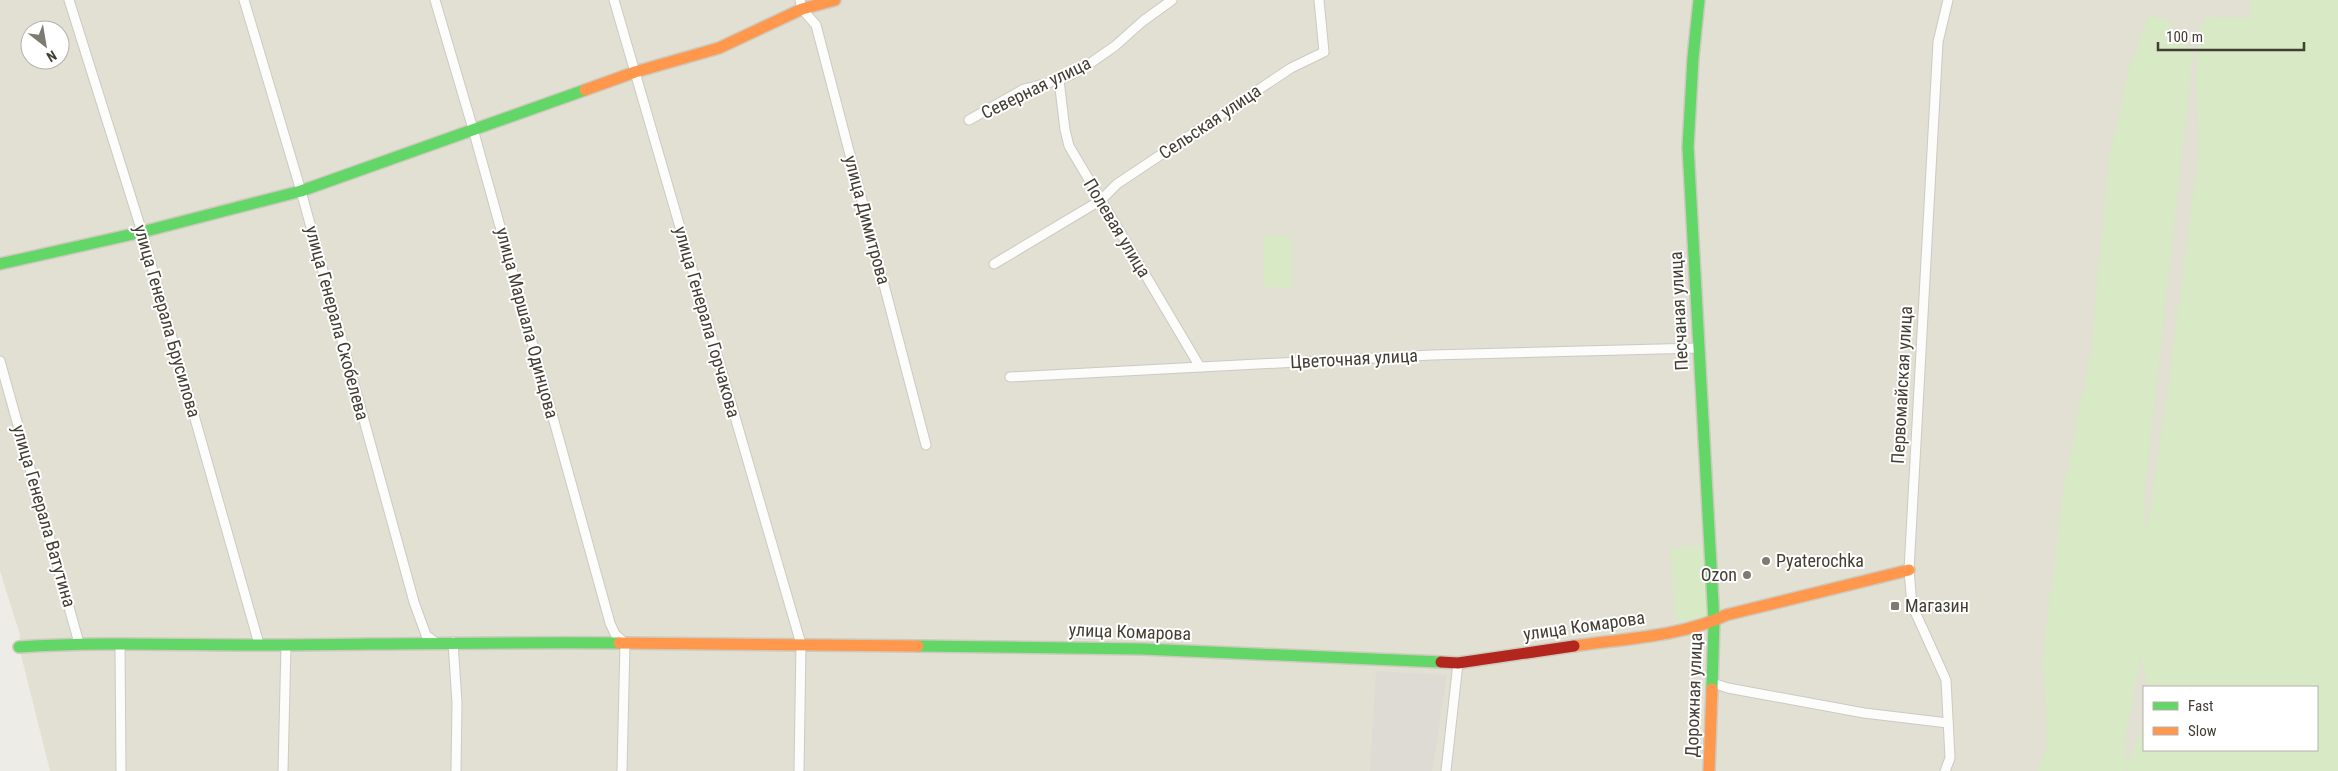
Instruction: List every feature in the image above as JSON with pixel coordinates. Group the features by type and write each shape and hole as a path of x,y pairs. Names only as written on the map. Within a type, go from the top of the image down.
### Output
{"street":[{"name":"улица Генерала Брусилова","path":"69,0 142,232 260,644"},
{"name":"улица Генерала Скобелева","path":"244,0 301,191 414,602 426,635 435,642"},
{"name":"улица Маршала Одинцова","path":"436,0 610,623 624,643"},
{"name":"улица Генерала Горчакова","path":"614,0 801,644"},
{"path":"0,264 142,232 301,191 635,72 719,48 801,4 835,0"},
{"name":"Северная улица","path":"969,120 1024,89 1059,80 1079,71 1115,46 1143,21 1172,0"},
{"name":"Сельская улица","path":"994,264 1101,200 1117,184 1292,68 1324,52 1319,0"},
{"name":"Песчаная улица","path":"1699,0 1693,58 1688,147 1714,621"},
{"name":"Первомайская улица","path":"1945,771 1950,758 1946,680 1912,605 1910,570 1938,42 1948,0"},
{"name":"улица Димитрова","path":"801,4 816,25 926,444"},
{"name":"Полевая улица","path":"1059,80 1066,140 1088,181 1200,366"},
{"name":"Цветочная улица","path":"1010,377 1432,355 1699,348"},
{"name":"улица Генерала Ватутина","path":"0,361 79,643"},
{"path":"1714,621 1726,615 1910,570"},
{"name":"улица Комарова","path":"20,647 79,643 286,645 435,642 801,644 1142,649 1458,662 1679,630 1714,621"},
{"name":"Дорожная улица","path":"1709,771 1714,621"},
{"path":"453,642 458,703 456,771"},
{"path":"622,771 624,643"},
{"path":"120,644 121,771"},
{"path":"799,771 801,644"},
{"path":"283,771 286,645"},
{"path":"1446,771 1458,662"},
{"path":"1712,683 1728,688 1864,713 1948,723"}],"shaded area":[{"path":"0,0 2313,0 2267,686 2143,686 2143,751 2265,771 50,771 19,647 20,635 0,571"},
{"path":"1376,671 1447,675 1432,771 1370,771"}],"green space":[{"path":"2251,0 2338,0 2338,771 2128,771 2126,767 2126,771 2037,771 2047,746 2042,661 2062,497 2092,343 2108,162 2129,68 2148,16 2167,19 2193,55 2144,497 2146,537 2166,403 2199,150 2196,80 2198,32 2205,17 2248,18"},
{"path":"1264,236 1291,236 1291,288 1264,287"},
{"path":"1702,545 1708,618 1675,621 1670,548"}],"traffic: fast":[{"path":"1699,0 1693,58 1688,147 1714,621 1712,689"},
{"path":"0,264 142,232 301,191 585,90"},
{"path":"19,647 119,644 619,643"},
{"path":"918,646 1142,649 1441,662"}],"traffic: slow":[{"path":"585,90 635,72 719,48 802,9 835,0"},
{"path":"1574,646 1632,639 1692,628 1726,615 1909,570"},
{"path":"619,643 918,646"},
{"path":"1709,771 1712,689"}],"traffic: jam":[{"path":"1441,662 1458,663 1574,646"}],"place":[{"name":"Pyaterochka","path":"1766,561"},
{"name":"Ozon","path":"1747,575"},
{"name":"Магазин","path":"1895,606"}]}
